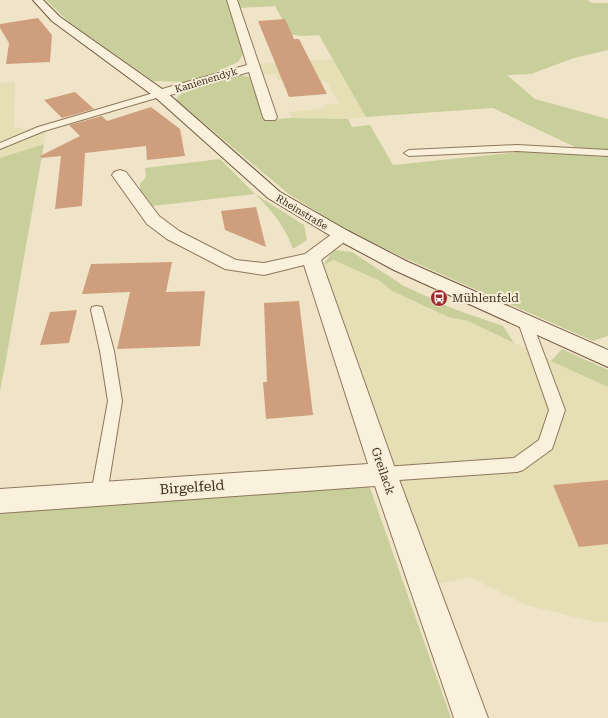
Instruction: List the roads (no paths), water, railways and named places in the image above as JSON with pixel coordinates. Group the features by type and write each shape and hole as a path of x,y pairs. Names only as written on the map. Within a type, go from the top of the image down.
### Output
{"street":[{"name":"Rheinstraße","path":"38,0 56,19 160,94 274,195 342,235 401,266 608,359"},
{"name":"Kanienendyk","path":"232,0 252,67 270,117"},
{"name":"Kanienendyk","path":"160,94 252,67"},
{"path":"120,175 153,220 173,235 232,265 264,269 311,258 342,235"},
{"name":"Greilack","path":"311,258 384,474 471,718"},
{"name":"Birgelfeld","path":"0,501 384,474"}],"lane":[{"path":"0,146 41,129 160,94"},
{"path":"409,153 517,148 608,153"},
{"path":"97,310 107,351 115,401 99,494"},
{"path":"384,474 516,465 546,444 557,410 525,322"}],"place":[{"name":"Mühlenfeld","path":"439,298"}]}
